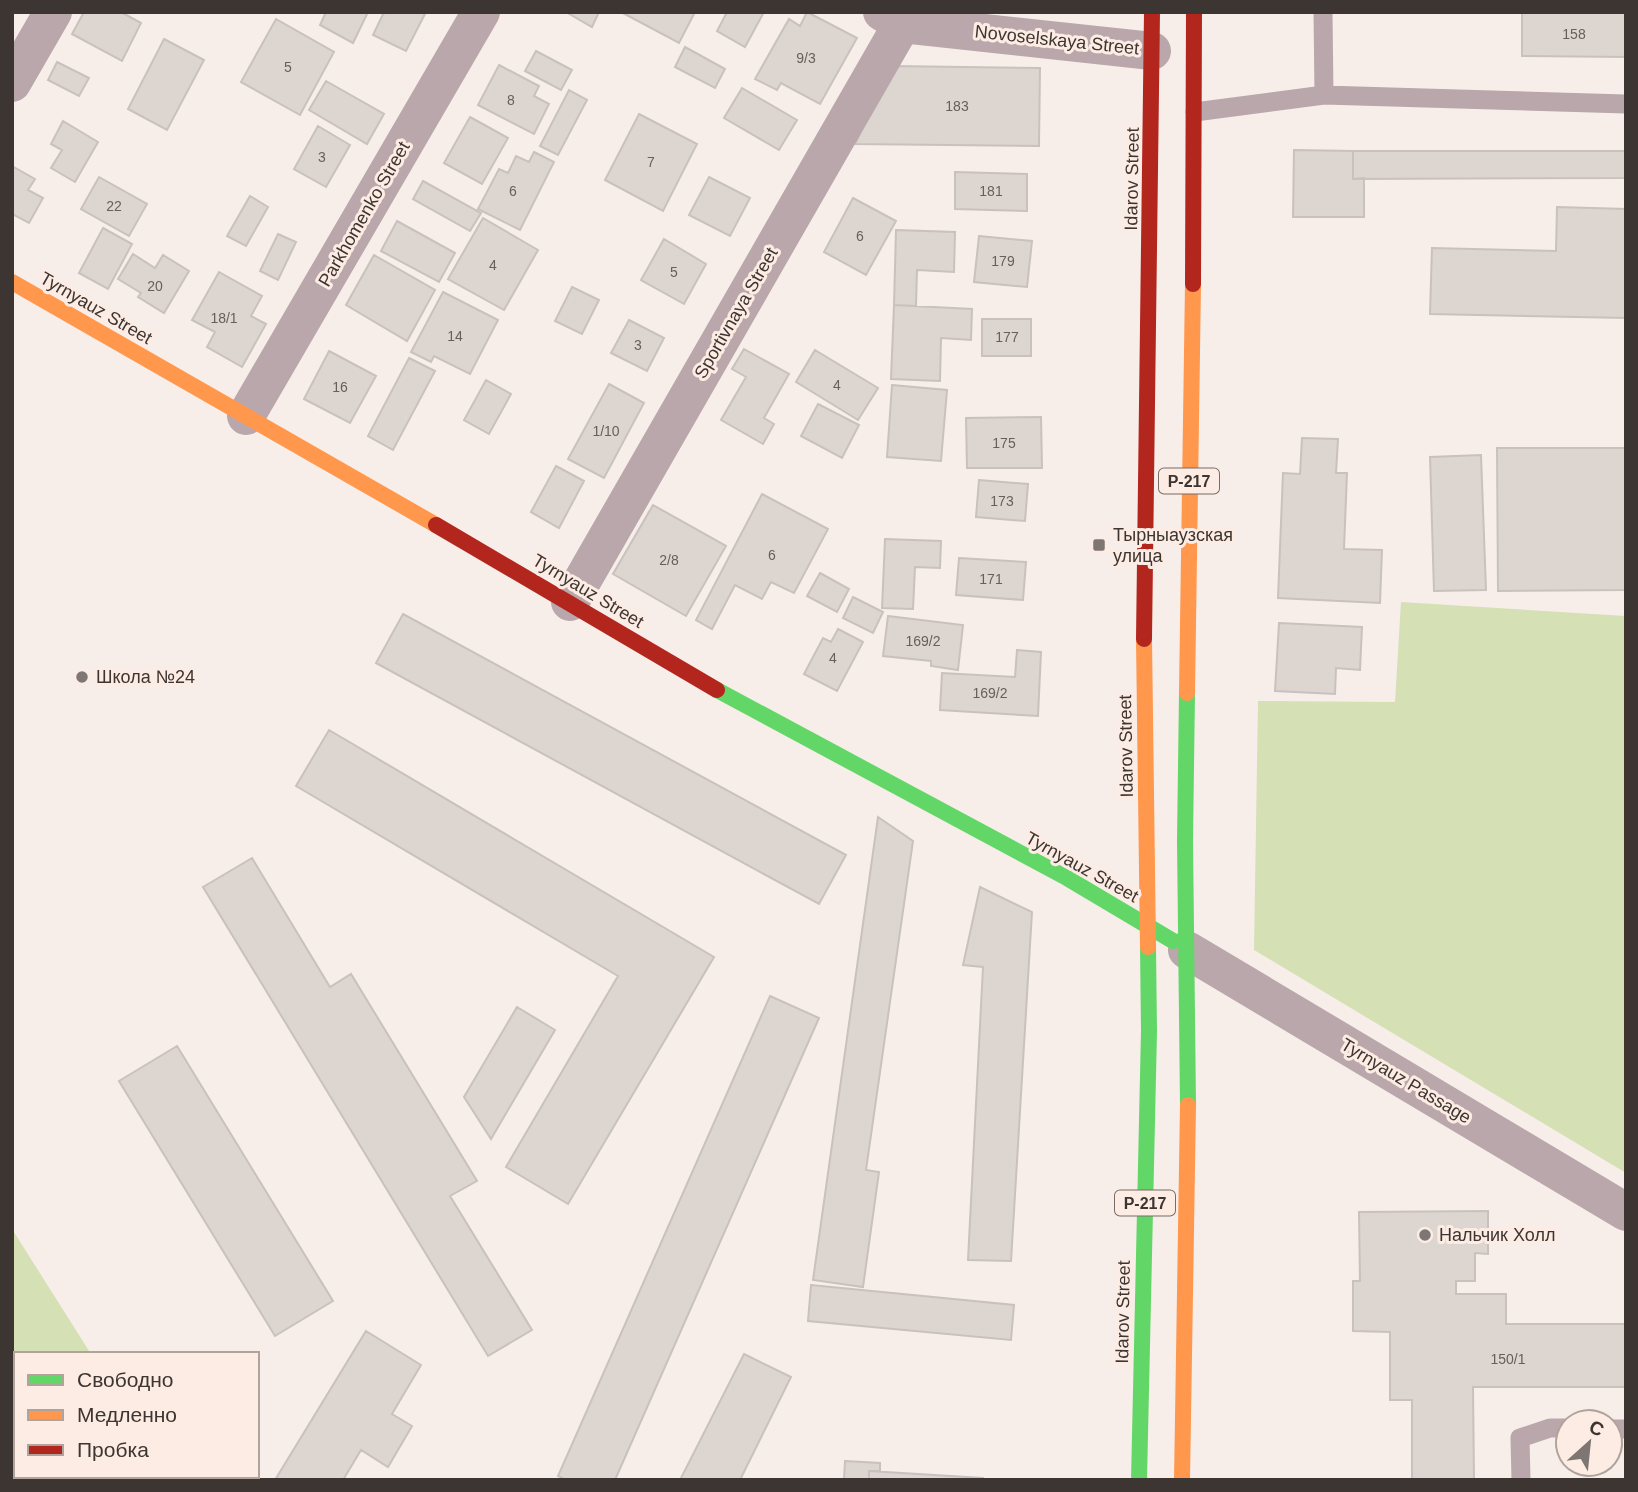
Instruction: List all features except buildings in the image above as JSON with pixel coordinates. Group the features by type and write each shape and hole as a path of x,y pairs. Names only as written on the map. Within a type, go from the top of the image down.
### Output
{"main road":[{"name":"Idarov Street","path":"1139,1480 1149,1031 1144,634 1152,12"},
{"name":"Р-217","path":"1182,1480 1189,1047 1185,828 1195,112 1194,12"},
{"name":"Tyrnyauz Street","path":"12,282 570,602 729,698 1067,878 1187,950"}],"street":[{"path":"12,83 53,12"},
{"name":"Parkhomenko Street","path":"246,416 481,12"},
{"name":"Novoselskaya Street","path":"892,18 1152,51"},
{"name":"Sportivnaya Street","path":"570,602 892,18"},
{"name":"Tyrnyauz Passage","path":"1187,950 1626,1212"}],"lane":[{"path":"1323,12 1324,95"},
{"path":"1195,112 1324,95 1626,104"},
{"path":"1521,1480 1520,1438 1554,1428"}],"green space":[{"path":"1401,602 1626,616 1626,1173 1254,950 1258,701 1395,702"},
{"path":"12,1229 90,1352 14,1352 14,1478 125,1480 12,1480"}],"traffic: fast":[{"path":"717,690 1067,878 1173,941"},
{"path":"1187,693 1185,841 1188,1105"},
{"path":"1139,1480 1149,1031 1148,947"}],"traffic: slow":[{"path":"12,282 436,525"},
{"path":"1187,693 1193,284"},
{"path":"1144,639 1148,947"},
{"path":"1182,1480 1188,1105"}],"traffic: jam":[{"path":"1144,639 1152,12"},
{"path":"1193,284 1194,12"},
{"path":"436,525 717,690"}],"place":[{"name":"Тырныаузская улица","path":"1099,545"},
{"name":"Школа №24","path":"82,677"},
{"name":"Нальчик Холл","path":"1425,1235"}]}
